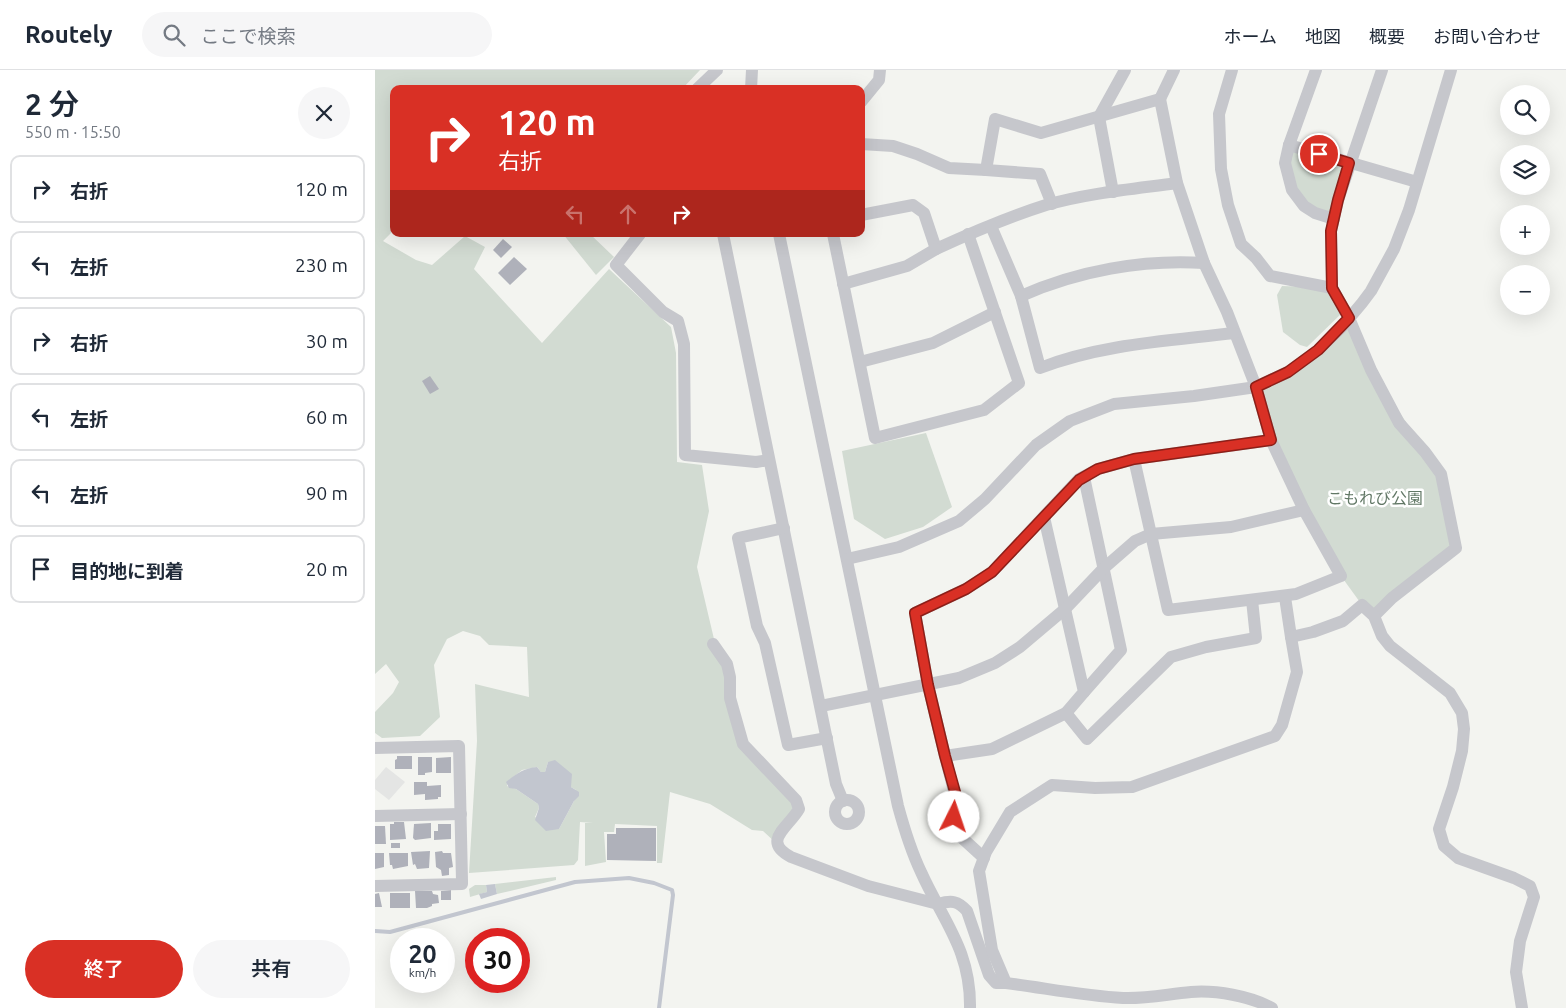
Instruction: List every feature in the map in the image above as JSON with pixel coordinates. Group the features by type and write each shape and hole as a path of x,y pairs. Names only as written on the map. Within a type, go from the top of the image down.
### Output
{"street":[{"path":"701,85 717,70"},
{"path":"751,85 752,70"},
{"path":"865,97 879,80 880,70"},
{"path":"1113,192 1099,116 1125,70"},
{"path":"1134,459 1168,610 1296,594 1341,576 1304,510 1271,440 1256,387 1227,312 1204,264 1177,183 1161,99 1174,70"},
{"path":"1232,70 1219,114 1221,168 1228,205 1241,244 1256,258 1270,276 1332,288"},
{"path":"1315,70 1289,145 1285,163 1292,190 1304,206 1315,213 1334,219"},
{"path":"1374,616 1392,598 1456,548 1441,474 1425,452 1399,423 1371,370 1349,318 1332,288 1331,231 1338,200 1382,70"},
{"path":"847,559 899,547 959,521 985,499 1036,445 1070,421 1114,404 1194,396 1256,387 1288,372 1318,350 1349,318 1371,291 1394,249 1409,210 1451,70"},
{"path":"985,170 995,119 1041,133 1161,99"},
{"path":"865,144 893,146 949,168 1040,174 1052,204"},
{"path":"1289,145 1417,182"},
{"path":"843,284 907,266 935,249 968,234 1052,204 1084,196 1177,183"},
{"path":"865,214 913,204 924,214 935,249"},
{"path":"991,226 1021,296 1040,368 1077,355 1234,332"},
{"path":"834,237 875,438 984,410 1019,383 968,234"},
{"path":"638,237 616,265 663,312 677,321 684,344 685,455 756,462 769,460"},
{"path":"724,237 836,784 843,801"},
{"path":"780,237 890,773 908,839 921,873 963,955 970,1008"},
{"path":"1021,296 1043,286 1113,269 1176,262 1204,264"},
{"path":"860,362 933,343 995,312"},
{"path":"984,858 949,826 958,807 928,685 915,613 966,589 992,572 1079,480 1098,469 1134,459 1271,440"},
{"path":"945,756 992,749 1066,713 1121,650 1084,477"},
{"path":"821,706 959,678 995,662 1020,647 1065,609 1104,568 1135,541 1151,534 1231,527 1304,510"},
{"path":"1044,517 1084,692"},
{"path":"784,528 738,538 757,626 765,643 788,745 827,738"},
{"path":"1006,983 992,950 979,871 984,858 1010,812 1052,785 1132,788 1275,736 1282,725 1297,672 1285,596"},
{"path":"1066,713 1087,739 1171,657 1206,647 1256,638 1252,600"},
{"path":"1291,637 1313,632 1343,621 1362,605 1374,616 1382,636 1390,646 1450,693 1462,713 1462,751 1439,829 1443,846 1458,858 1514,878 1530,886 1534,897 1520,941 1516,972 1522,1008"},
{"path":"713,644 727,664 730,677 730,698 743,744 796,800 799,809 777,836 777,846 781,852 868,886 938,904 947,901 961,903 967,911 989,975 996,982 1125,998 1193,992 1232,995 1262,1002 1272,1008"},
{"path":"375,748 459,746 462,884 375,886"},
{"path":"375,816 461,814"}],"shaded area":[{"path":"555,760 572,774 571,787 579,792 579,796 574,801 559,829 546,831 535,820 539,808 538,804 516,789 509,788 506,782 524,770 537,767 541,772 545,772 548,762"},
{"path":"386,767 405,782 389,800 375,789 375,780"},
{"path":"495,884 497,894 481,899 479,894 487,892 486,885"}],"green space":[{"path":"375,70 700,70 686,85 390,85 390,234 383,241 416,260 432,265 464,237 485,247 474,269 542,343 609,269 671,327 676,353 677,462 702,465 709,511 697,567 714,639 723,661 741,744 795,804 776,843 763,831 752,830 710,804 670,792 662,863 657,863 657,826 615,824 614,832 604,832 606,862 585,866 585,823 593,823 580,822 578,860 574,865 469,873 477,741 475,684 529,697 527,647 489,645 480,636 463,631 447,639 434,665 440,717 420,736 382,738 375,733 375,712 393,693 399,682 386,664 375,674","holes":["548,762 576,790 574,801 559,829 535,817 539,808 538,804 516,789 507,786 507,782 522,770 537,767 541,772 545,772"]},
{"path":"1289,145 1349,163 1334,219 1315,213 1292,190"},
{"path":"565,237 593,237 614,257 596,275"},
{"path":"1282,286 1311,287 1330,291 1344,311 1307,347 1300,345 1283,332 1277,295"},
{"name":"こもれび公園","path":"1349,318 1371,370 1441,474 1456,548 1374,616 1362,605 1341,576 1304,510 1256,387 1288,372"},
{"path":"926,433 952,507 923,527 885,539 854,519 842,451"},
{"path":"556,877 556,880 497,894 495,884"},
{"path":"475,885 486,885 487,892 470,897 469,889"}],"building":[{"path":"503,239 512,247 501,258 493,250"},
{"path":"514,257 527,269 510,285 498,273"},
{"path":"430,376 439,389 430,394 422,381"},
{"path":"397,756 412,756 412,769 395,769"},
{"path":"418,757 432,757 432,772 418,775"},
{"path":"451,757 451,773 436,773 436,758"},
{"path":"414,782 427,782 427,786 441,785 441,797 425,800 425,794 414,795"},
{"path":"394,822 404,822 406,839 390,840 390,824 394,824"},
{"path":"431,823 431,838 415,840 413,838 414,824"},
{"path":"438,824 451,824 451,839 434,840 434,831 438,831"},
{"path":"375,826 385,826 386,844 375,844"},
{"path":"616,828 656,828 656,861 607,860 607,834 616,834"},
{"path":"391,843 400,843 400,848 391,848"},
{"path":"430,851 429,868 417,869 415,864 413,865 411,852"},
{"path":"442,851 443,853 451,853 453,867 449,868 449,875 442,876 441,870 436,867 435,852"},
{"path":"375,853 384,853 384,867 375,869"},
{"path":"389,853 408,853 408,866 393,869 392,865 390,865"},
{"path":"451,890 451,900 441,900 441,891"},
{"path":"415,891 432,891 433,894 438,895 439,903 432,904 432,906 427,908 416,908"},
{"path":"379,893 382,907 375,907 375,894"},
{"path":"390,893 410,893 410,908 390,908"}],"waterway":[{"path":"375,931 390,932 575,882 629,878 654,883 672,890 673,895 659,1008"}],"route":[{"path":"954,817 958,807 957,799 928,685 915,613 966,589 992,572 1079,480 1098,469 1134,459 1271,440 1256,387 1288,372 1318,350 1349,318 1332,288 1331,231 1349,163 1319,154"}]}
